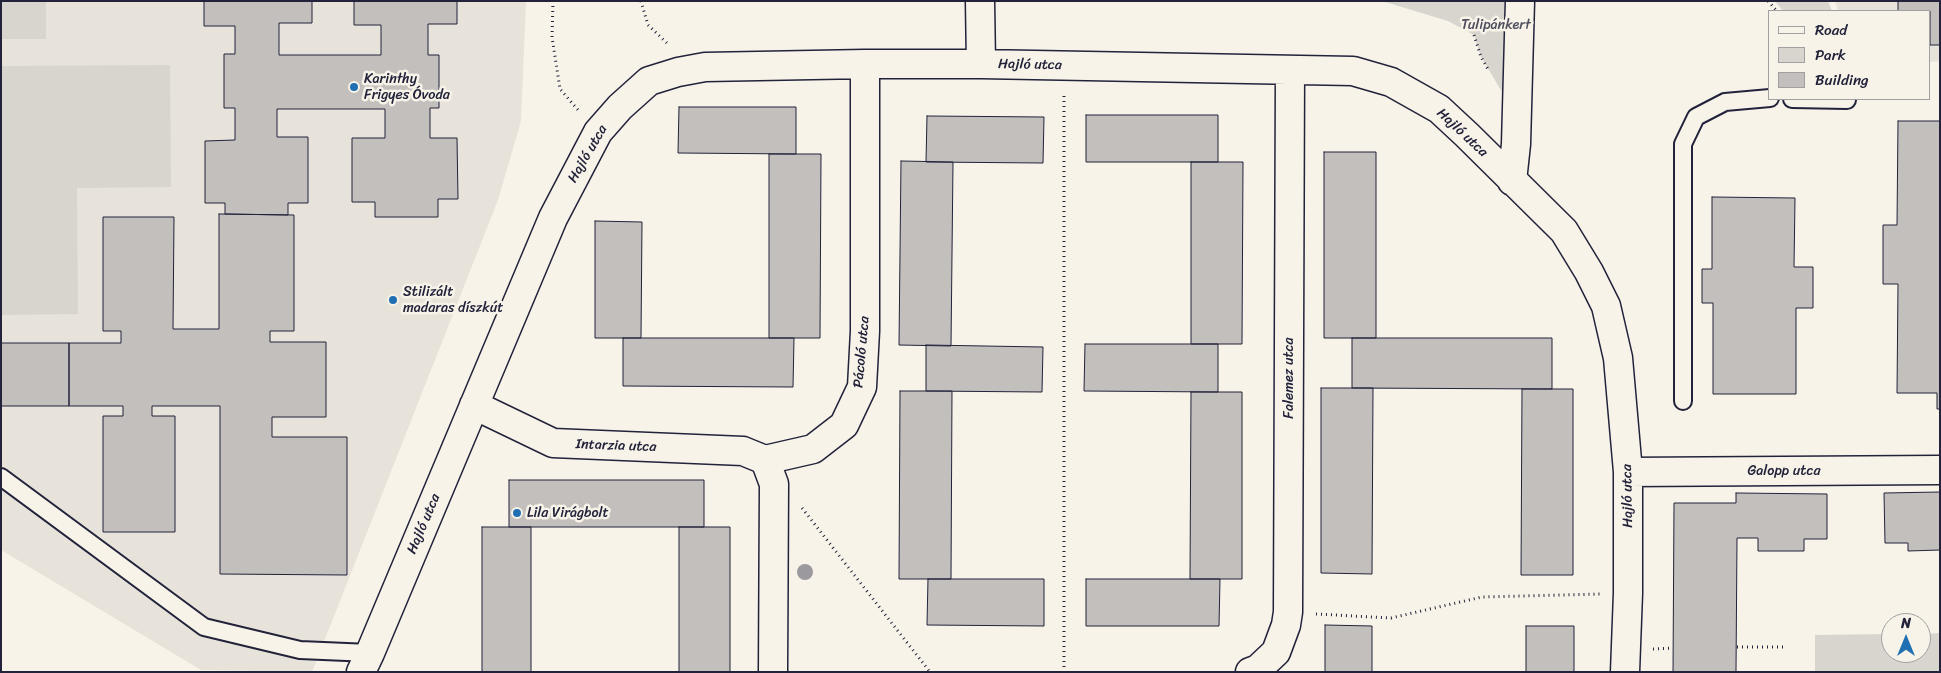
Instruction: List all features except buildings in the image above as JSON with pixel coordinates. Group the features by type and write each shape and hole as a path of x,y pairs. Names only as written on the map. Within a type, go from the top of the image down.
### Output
{"street":[{"path":"980,1 981,64"},
{"path":"1512,181 1516,144 1520,1"},
{"name":"Pácoló utca","path":"765,460 813,449 821,443 844,425 862,387 865,331 865,64"},
{"name":"Hajló utca","path":"364,667 553,218 598,132 620,107 649,81 678,72 705,67 981,64 1353,71 1391,82 1439,109 1467,134 1564,231 1606,306 1618,358 1628,472 1628,593 1624,672"},
{"name":"Falemez utca","path":"1250,672 1258,669 1276,652 1286,625 1288,612 1290,70"},
{"name":"Intarzia utca","path":"474,405 553,443 743,451 765,460"},
{"path":"765,460 774,484 773,672"},
{"name":"Galopp utca","path":"1628,472 1940,470"}],"lane":[{"path":"1683,401 1683,144 1696,117 1725,102 1768,98"},
{"path":"1,477 204,627 364,667"}],"path":[{"path":"553,1 552,37 560,89 598,132"},
{"path":"641,1 648,25 676,51 678,72"},
{"path":"1064,65 1064,672"},
{"path":"802,507 930,672"},
{"path":"1288,612 1391,618 1482,597 1628,593"},
{"path":"1736,647 1783,647"}],"shaded area":[{"path":"1,1 526,1 521,121 498,200 312,672 201,670 1,550"},
{"path":"1835,1 1940,1 1940,61 1931,62 1931,10 1838,10"}],"green space":[{"path":"1,1 46,1 46,39 1,39"},
{"name":"Tulipánkert","path":"1382,1 1520,1 1516,115 1481,57 1474,35 1448,21"},
{"path":"1775,1 1828,1 1832,10 1782,10"},
{"path":"170,65 171,187 77,188 78,314 1,315 1,66"},
{"path":"1931,633 1940,633 1940,672 1815,672 1815,635 1881,634 1881,663 1931,663"}],"place":[{"name":"Karinthy Frigyes Óvoda","path":"354,87"},
{"name":"Stilizált madaras díszkút","path":"393,300"},
{"name":"Lila Virágbolt","path":"517,513"}]}
